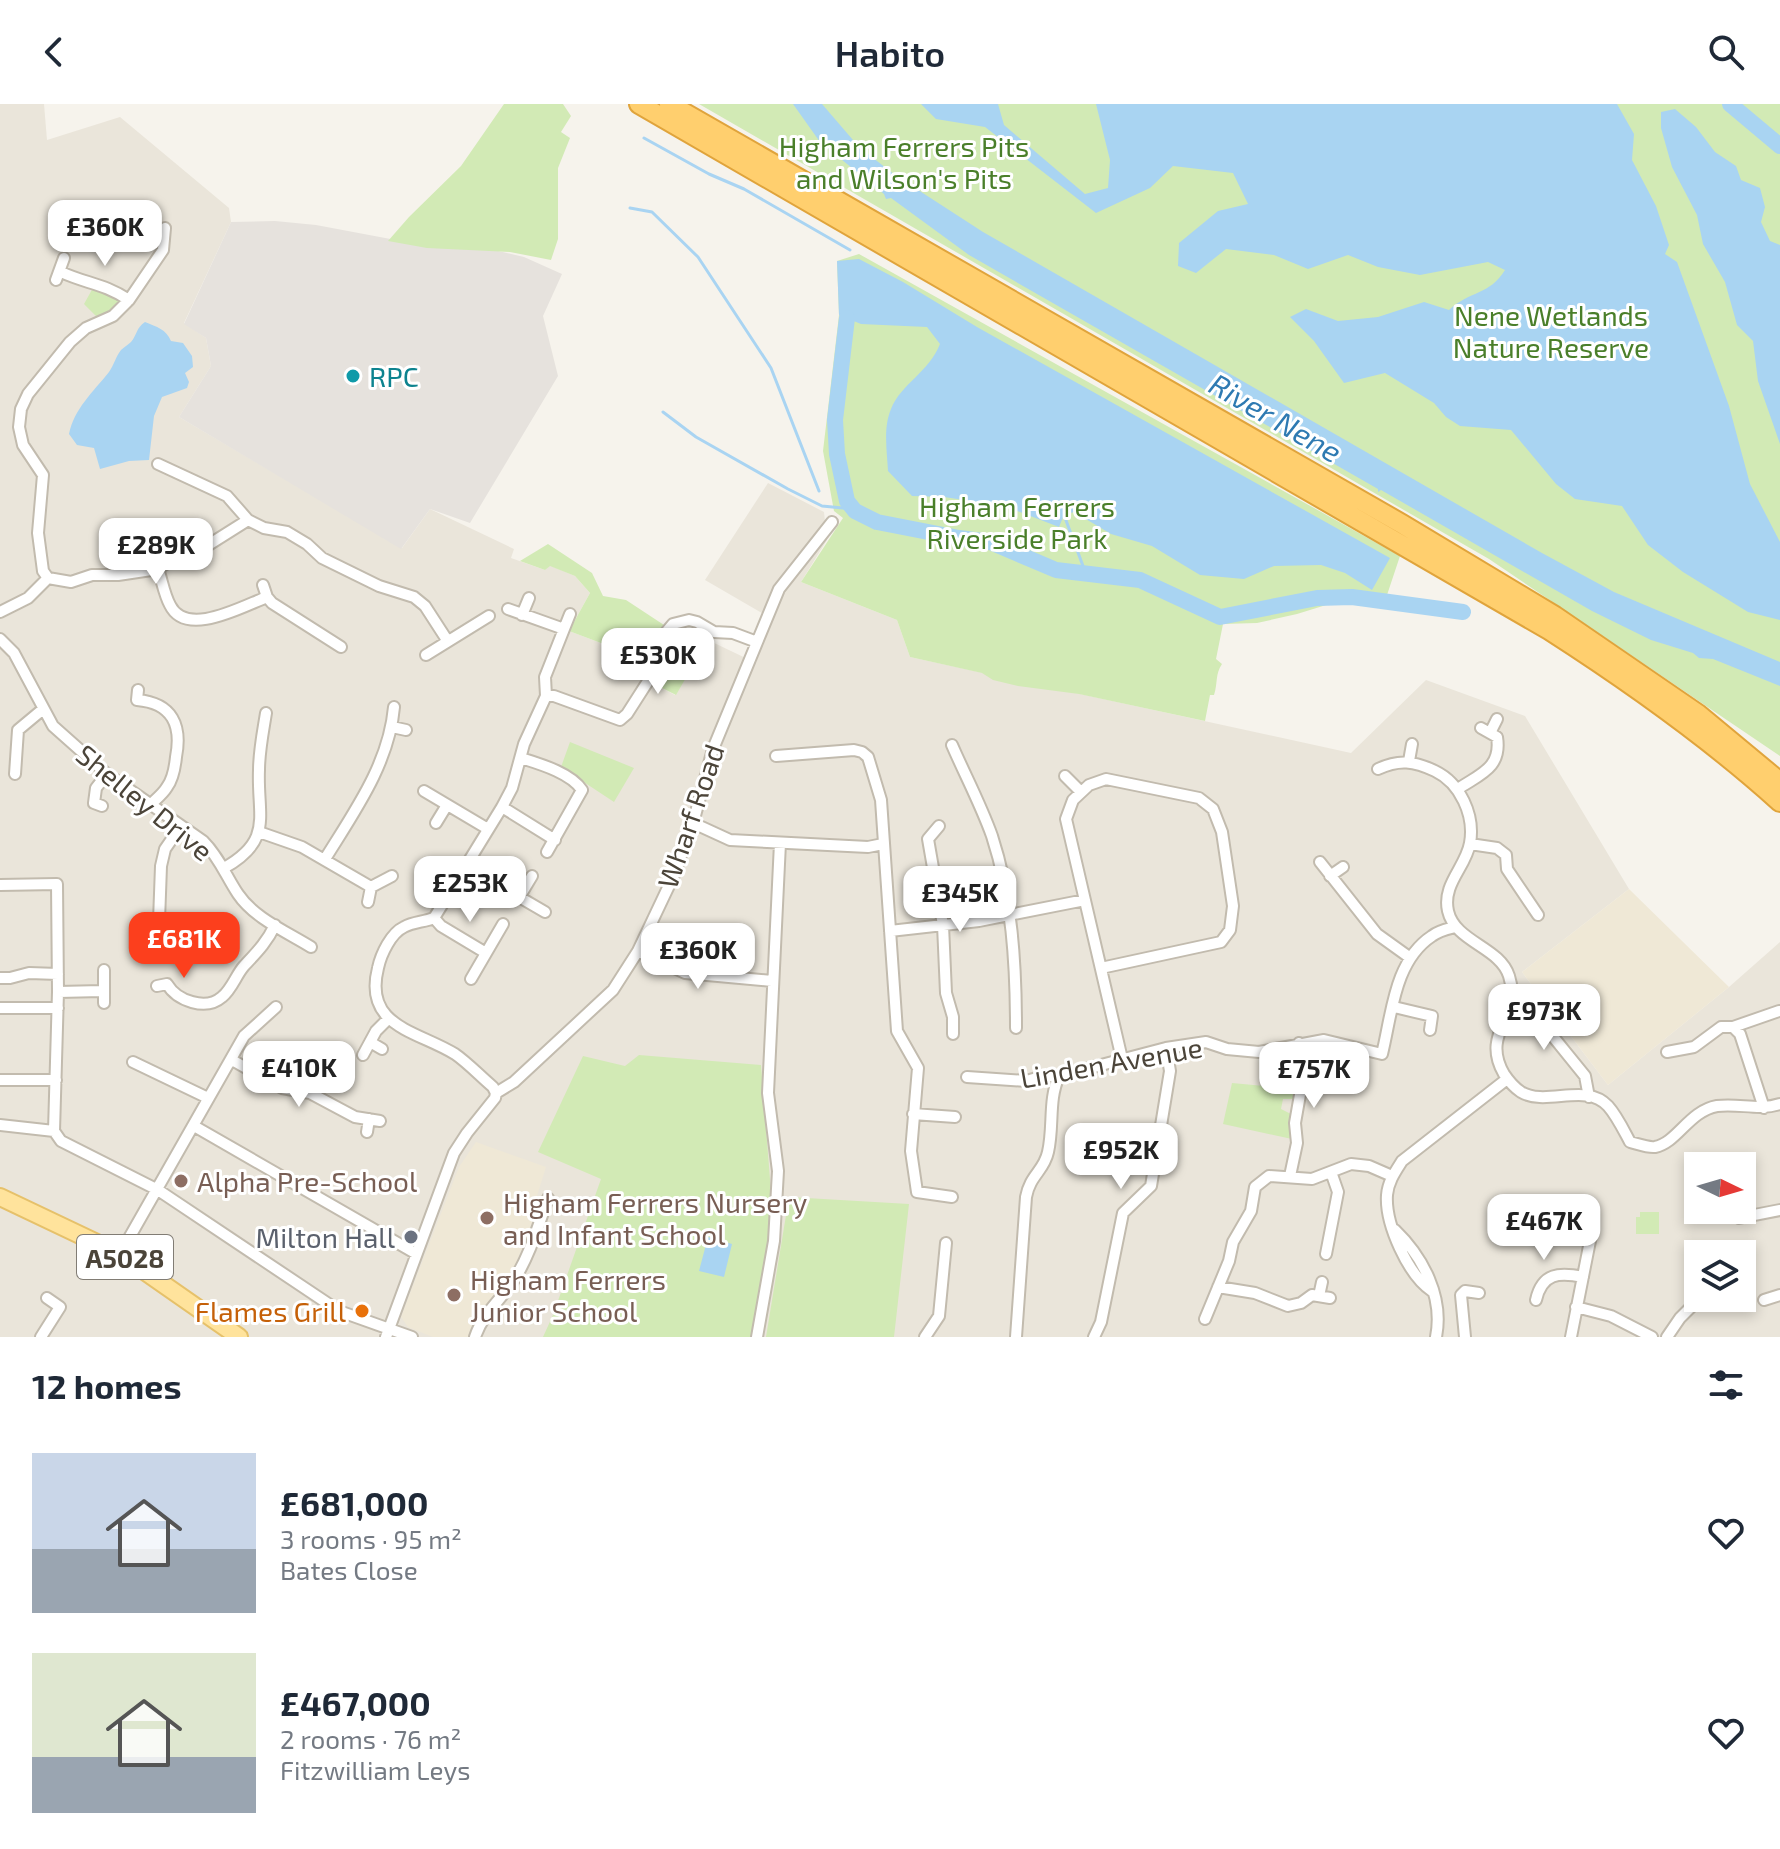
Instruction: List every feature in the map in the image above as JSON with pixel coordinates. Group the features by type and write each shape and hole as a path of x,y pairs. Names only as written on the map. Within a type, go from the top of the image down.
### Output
{"highway":[{"path":"639,104 1537,622 1632,683 1692,727 1780,802"},
{"path":"669,104 1402,524 1555,616 1698,714 1780,782"}],"main road":[{"name":"A5028","path":"0,1197 120,1254 239,1337"}],"street":[{"path":"165,228 163,250 129,300 113,316 86,328 70,342 28,394 21,409 19,427 23,445 43,475 38,510 43,571 48,578 71,582 92,575 158,569 176,557 202,549 248,520"},
{"path":"64,258 58,276 110,287 129,300"},
{"path":"158,464 227,496 248,520 264,528 287,532 322,558 379,586 414,597 425,606 447,640"},
{"name":"Wharf Road","path":"388,1332 454,1153 467,1133 496,1093 514,1082 613,990 638,951 674,875 693,823 713,749 779,589 832,522"},
{"path":"158,569 170,607 182,619 196,621 267,597"},
{"path":"0,612 28,598 48,578"},
{"path":"263,585 272,603 341,647"},
{"path":"522,615 529,598"},
{"path":"508,609 564,629"},
{"path":"496,1093 454,1054 401,1029 388,1019 370,978 399,929 434,918 502,807 512,788 538,707 546,696 545,677 570,614"},
{"path":"426,655 489,616"},
{"path":"546,696 554,696 620,720 659,664 662,637 673,624 689,620 714,632 733,633 757,642"},
{"name":"Shelley Drive","path":"0,639 14,653 53,726 107,774 203,841 245,903 311,947"},
{"path":"138,690 137,700 149,701 161,708 176,721 180,736 175,768 168,787 150,805"},
{"path":"325,859 368,788 384,754 394,707"},
{"path":"15,774 18,730 42,710"},
{"path":"224,868 244,855 259,832 262,817 258,772 266,713"},
{"path":"1458,789 1492,765 1499,751 1497,737 1486,729 1497,719"},
{"path":"392,727 406,730"},
{"path":"1409,761 1412,744"},
{"path":"952,745 992,837 1010,915 1016,1028"},
{"path":"776,756 854,750 868,757 881,800 897,1031 918,1068 911,1151 917,1192 952,1197"},
{"path":"521,758 553,770 581,786 581,795 547,852"},
{"path":"1378,769 1392,762 1409,761 1441,774 1458,789 1470,824 1470,844 1448,894 1448,911 1455,927 1509,974 1511,996 1508,1015 1500,1026 1495,1045 1499,1064 1507,1079 1521,1092 1537,1097 1577,1095 1607,1104 1630,1142 1653,1148 1667,1142 1702,1110 1720,1106 1764,1108 1780,1104"},
{"path":"102,806 94,803 96,788 107,774"},
{"path":"1065,776 1081,792"},
{"path":"1101,968 1221,942 1230,930 1233,906 1222,832 1213,809 1199,798 1106,779 1089,785 1081,792 1073,800 1066,819 1122,1059"},
{"path":"424,791 488,829"},
{"path":"436,823 447,805"},
{"path":"502,807 555,840"},
{"path":"693,823 730,840 868,847 883,844"},
{"path":"159,921 161,866 165,849 181,826"},
{"path":"939,826 928,839 943,925 946,993 953,1017 953,1034"},
{"path":"259,832 302,847 371,887"},
{"path":"757,1337 774,1241 778,1171 768,1093 780,843"},
{"path":"1470,844 1497,848 1506,855 1507,869 1538,915"},
{"path":"1320,862 1377,934 1409,957 1432,935 1455,927"},
{"path":"466,866 545,912"},
{"path":"1330,876 1343,867"},
{"path":"371,887 392,876"},
{"path":"520,896 532,876"},
{"path":"0,885 57,884 58,1008 54,1131 61,1141 158,1190 339,1311 388,1332 412,1337"},
{"path":"368,902 371,887"},
{"path":"890,931 1010,915 1085,900"},
{"path":"434,918 441,926 486,953"},
{"path":"471,979 503,924"},
{"path":"157,986 167,984 173,994 190,1002 207,1004 219,1000 242,968 266,944 275,925"},
{"path":"638,951 685,973 772,981"},
{"name":"Linden Avenue","path":"967,1077 1026,1081 1059,1076 1166,1048 1206,1042 1227,1049 1259,1052 1324,1040 1382,1054 1399,981 1409,957"},
{"path":"58,992 103,997 104,970"},
{"path":"0,978 29,973 58,974"},
{"path":"1511,996 1525,1002 1585,1076 1589,1097"},
{"path":"120,1254 244,1036 276,1007"},
{"path":"1394,1007 1432,1016 1430,1030"},
{"path":"0,1008 58,1008"},
{"path":"1667,1052 1694,1047 1721,1027 1733,1027 1779,1011"},
{"path":"363,1055 376,1031 388,1019"},
{"path":"1733,1027 1740,1034 1764,1108"},
{"path":"370,1042 382,1049"},
{"path":"1290,1176 1297,1143 1295,1123 1304,1072 1299,1043"},
{"path":"1094,1337 1101,1322 1123,1213 1151,1186 1170,1071 1166,1048"},
{"path":"232,1060 282,1088 310,1093 355,1117 375,1120 367,1132"},
{"path":"133,1062 208,1098"},
{"path":"1016,1337 1026,1197 1029,1181 1048,1153 1053,1089 1059,1076"},
{"path":"1436,1337 1437,1304 1431,1280 1409,1243 1393,1229 1387,1207 1392,1176 1402,1161 1507,1079"},
{"path":"0,1080 56,1080"},
{"path":"913,1114 955,1117"},
{"path":"0,1125 54,1131"},
{"path":"194,1126 415,1253"},
{"path":"1205,1319 1229,1261 1233,1242 1251,1211 1255,1187 1269,1176 1312,1179 1351,1164 1369,1166 1392,1176"},
{"path":"1326,1254 1338,1192 1331,1172"},
{"path":"475,1337 489,1309 512,1284 526,1261 548,1198"},
{"path":"1756,1215 1780,1210"},
{"path":"1571,1337 1591,1236"},
{"path":"925,1337 939,1316 946,1243"},
{"path":"1536,1300 1544,1282 1552,1277 1566,1273 1583,1277"},
{"path":"1218,1287 1255,1293 1288,1306 1301,1303 1312,1295 1325,1297 1322,1282"},
{"path":"1465,1337 1461,1295 1465,1291 1479,1293"},
{"path":"1764,1300 1780,1295"},
{"path":"41,1337 60,1307 47,1298"},
{"path":"1576,1307 1611,1316 1652,1337"},
{"path":"1667,1337 1686,1312"}],"shaded area":[{"path":"0,104 44,104 47,140 120,117 229,208 231,222 184,323 206,338 211,366 179,417 402,548 430,509 514,549 511,558 545,570 549,565 575,576 590,593 569,631 654,663 652,683 675,695 708,640 756,663 772,619 705,580 768,483 824,512 827,540 801,582 897,620 910,657 1351,753 1426,680 1525,716 1629,889 1522,972 1608,1085 1780,942 1780,1337 0,1337"},
{"path":"275,221 316,225 433,247 494,250 524,257 562,274 543,316 558,376 470,523 430,509 401,549 179,417 211,366 206,338 184,324 231,222"},
{"path":"1629,889 1729,987 1608,1085 1522,972"},
{"path":"476,1142 546,1167 536,1199 539,1205 508,1283 472,1337 433,1337 408,1327 401,1317 459,1167"}],"green space":[{"path":"504,104 563,104 571,116 561,132 570,138 558,168 558,239 551,260 510,252 427,248 388,241 461,166"},
{"name":"Nene Wetlands Nature Reserve","path":"699,104 1780,104 1780,756 1489,559"},
{"name":"Higham Ferrers Riverside Park","path":"859,254 1400,556 1385,601 1352,597 1257,623 1223,624 1216,659 1222,664 1214,695 1210,695 1205,721 1079,694 1018,686 993,680 982,673 910,657 897,620 801,582 843,518 834,511 823,451 839,315 837,261"},
{"path":"94,286 118,299 121,304 104,317 97,317 84,304"},
{"path":"548,544 592,573 603,596 626,600 702,650 676,695 652,683 654,663 569,631 590,593 575,576 550,566 545,570 520,561"},
{"path":"570,742 634,768 614,802 561,767"},
{"path":"639,1055 761,1065 773,1217 751,1337 543,1337 601,1179 538,1152 583,1056 625,1066"},
{"path":"1232,1083 1296,1089 1293,1099 1283,1099 1281,1109 1291,1114 1292,1139 1223,1124"},
{"path":"789,1197 909,1204 894,1337 766,1337"},
{"path":"1640,1212 1659,1212 1659,1234 1636,1234 1636,1217 1640,1217"}],"water":[{"name":"River Nene","path":"793,104 822,104 859,147 895,175 983,232 1542,553 1614,592 1780,662 1780,686 1713,659 1699,658 1693,653 1651,640 1592,611 1381,490 1378,492 1378,489 969,255 891,198 886,199 884,194 820,142"},
{"path":"921,104 998,104 1004,125 1085,194 1108,188 1110,160 1096,104 1617,104 1634,134 1632,160 1656,206 1669,245 1665,254 1677,262 1729,406 1750,484 1780,542 1780,620 1748,612 1683,572 1648,545 1622,506 1575,499 1556,484 1511,430 1460,426 1446,417 1434,403 1385,373 1344,383 1314,341 1290,317 1306,309 1338,321 1378,317 1424,302 1449,310 1493,284 1505,270 1488,262 1420,275 1378,267 1348,255 1308,269 1274,255 1226,249 1196,273 1178,266 1179,243 1218,211 1248,204 1233,173 1173,166 1150,188 1096,213 985,127 936,119"},
{"path":"1675,109 1696,127 1715,152 1736,166 1741,180 1760,188 1765,207 1761,222 1770,241 1780,245 1780,444 1758,381 1753,341 1737,325 1725,282 1703,244 1697,215 1672,167 1661,128 1661,112"},
{"path":"859,259 1390,558 1372,590 1345,573 1321,565 1274,566 1244,579 1200,575 1152,546 1111,534 1074,512 1064,515 1059,527 1004,506 944,497 912,496 888,471 887,424 901,392 929,362 940,344 927,327 861,324 839,315 837,261"},
{"path":"145,322 164,331 171,341 183,343 192,356 193,367 185,373 189,382 187,388 162,397 154,416 149,460 129,461 100,469 94,448 77,445 69,434 71,425 85,401 109,372 119,352 131,342"},
{"path":"708,1237 732,1244 724,1277 699,1271"}],"waterway":[{"path":"1730,104 1780,146"},
{"path":"644,138 709,174 744,189 850,250"},
{"path":"630,208 652,212 698,257 771,368 819,491"},
{"path":"847,318 835,420 837,454 847,501 855,511 877,522 990,542 1056,570 1140,580 1220,617 1317,598 1352,597 1463,612"},
{"path":"663,412 696,437 788,489 822,506 853,509"},
{"path":"1064,515 1086,574"}],"place":[{"name":"RPC","path":"353,376"},
{"name":"Alpha Pre-School","path":"181,1181"},
{"name":"Higham Ferrers Nursery and Infant School","path":"487,1218"},
{"name":"Milton Hall","path":"411,1237"},
{"name":"Higham Ferrers Junior School","path":"454,1295"},
{"name":"Flames Grill","path":"362,1311"}],"park label":[{"name":"Higham Ferrers Pits and Wilson's Pits","path":"904,162"}]}
